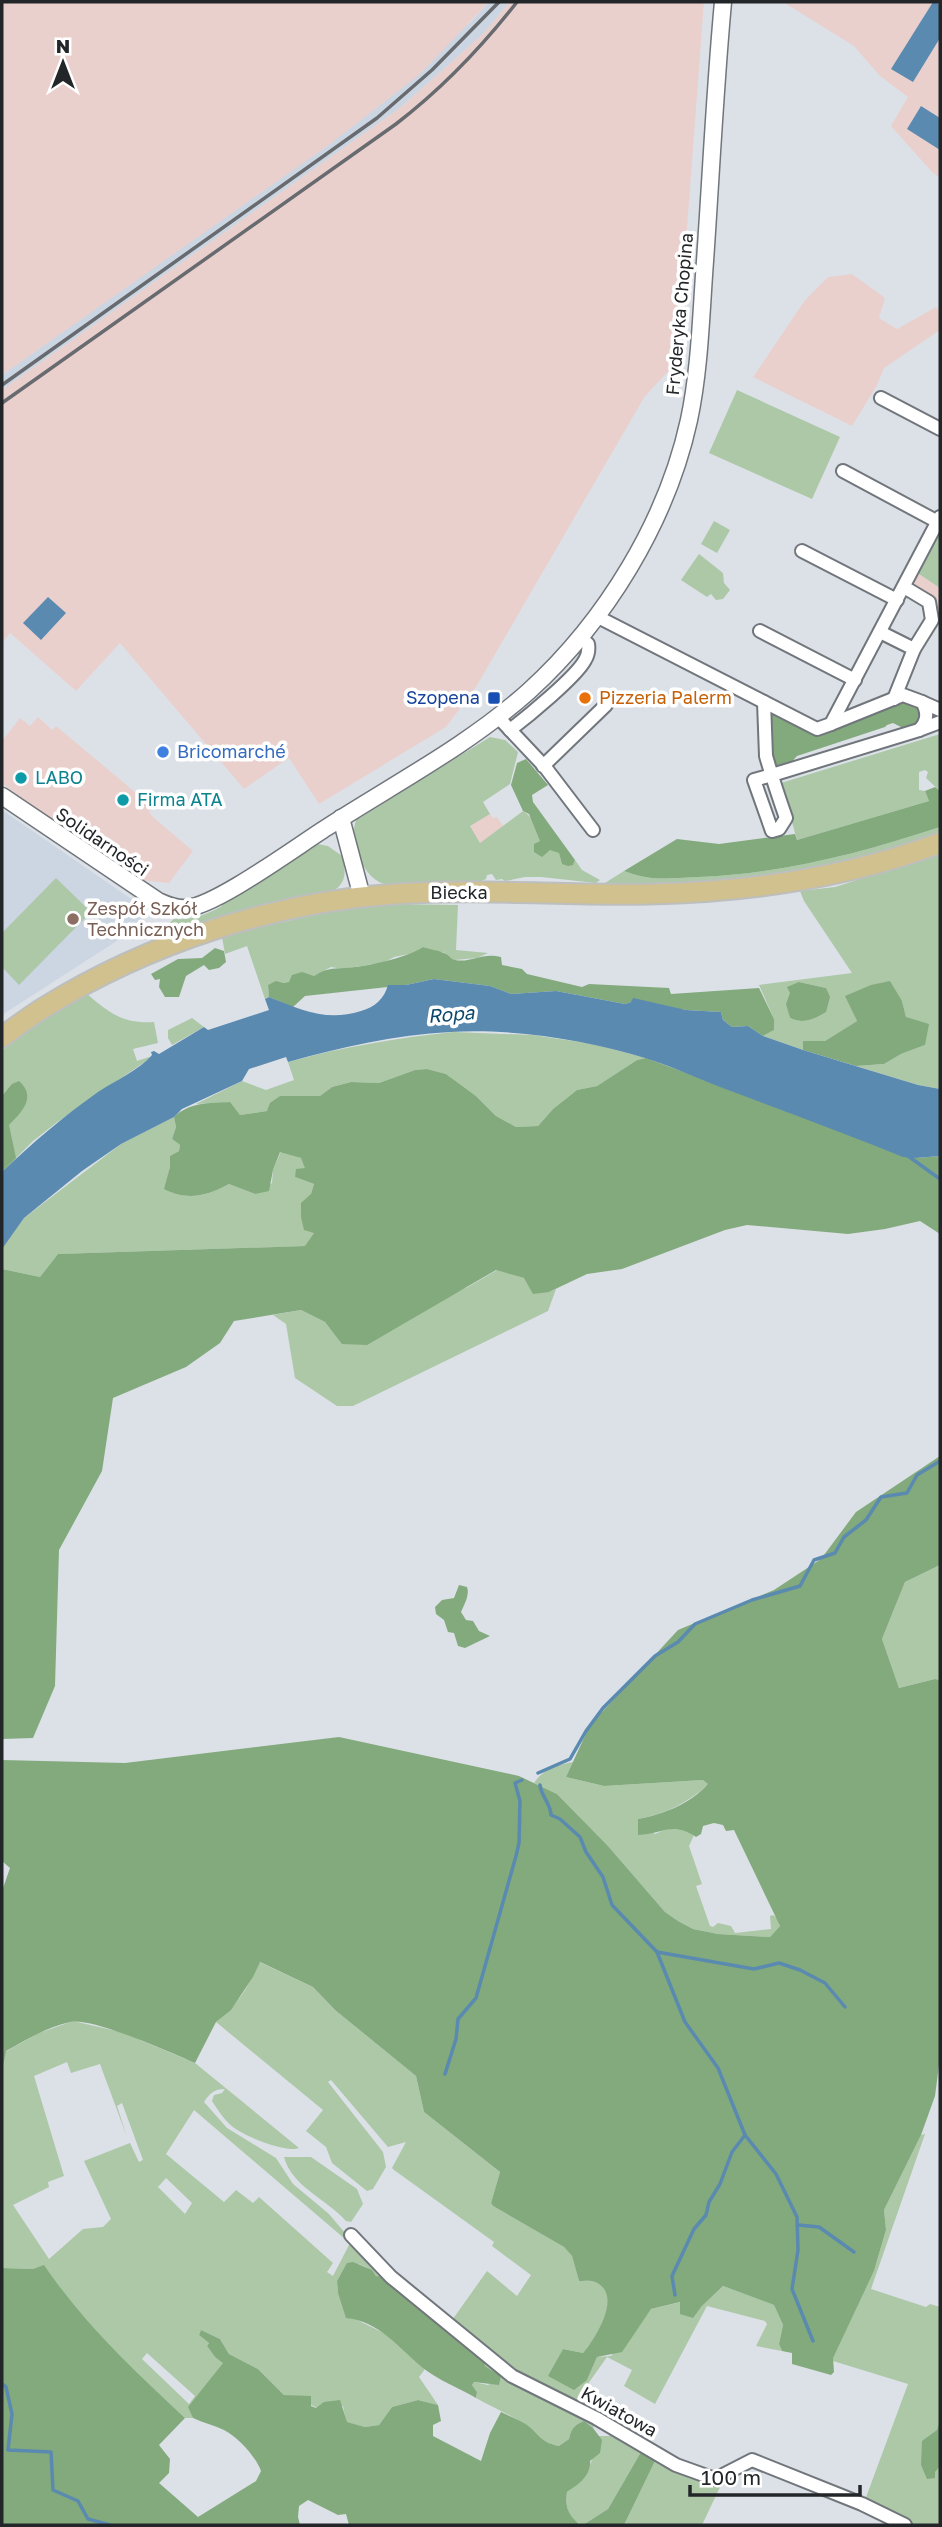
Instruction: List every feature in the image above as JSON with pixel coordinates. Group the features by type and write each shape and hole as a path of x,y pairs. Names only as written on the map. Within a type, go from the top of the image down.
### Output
{"main road":[{"name":"Biecka","path":"2,1037 44,1007 74,990 171,946 257,917 362,897 454,892 647,894 764,888 836,875 940,843"}],"street":[{"name":"Fryderyka Chopina","path":"186,908 202,905 215,898 460,743 497,716 530,691 580,637 619,584 649,531 671,480 689,420 699,355 723,2"},
{"path":"881,398 940,429"},
{"path":"831,724 939,519 843,471"},
{"path":"802,551 897,600"},
{"path":"894,699 914,649 932,620 929,602 904,587"},
{"path":"596,616 817,729 908,696 940,710"},
{"path":"760,631 855,680"},
{"path":"880,632 914,649"},
{"path":"510,730 529,716 584,663 589,652 588,644 580,637"},
{"path":"764,702 766,757 772,775 940,722"},
{"path":"919,730 927,717 922,702"},
{"path":"543,766 606,705"},
{"path":"497,716 568,795 593,830"},
{"name":"Solidarności","path":"2,796 158,901 172,907 186,908"},
{"path":"341,818 362,897"},
{"name":"Kwiatowa","path":"351,2235 391,2277 512,2376 596,2418 676,2465 715,2479 752,2460 862,2504 905,2525"}],"shaded area":[{"path":"2,2 489,2 420,74 330,144 2,375"},
{"path":"489,2 510,2 483,34 400,108 2,390 2,375 117,293 471,22"},
{"path":"510,2 704,2 677,362 645,396 476,687 446,727 319,804 289,758 244,789 120,643 76,691 10,633 2,643 2,390 400,108 483,34"},
{"path":"783,2 940,2 940,178 891,126 908,97 880,76 854,46"},
{"path":"852,274 885,298 879,318 897,329 936,307 940,311 940,330 884,368 852,426 753,377 805,300 828,277"},
{"path":"916,572 940,588 940,618 931,610 937,601 910,583"},
{"path":"38,717 52,730 56,726 129,787 153,808 149,812 153,817 193,851 169,883 141,880 51,820 2,783 2,741 20,718 30,726"},
{"name":"Zespół Szkół Technicznych","path":"2,810 140,905 144,913 143,924 2,1015"},
{"path":"490,814 493,818 497,817 504,827 480,843 470,826"}],"green space":[{"path":"737,390 840,437 812,499 709,453"},
{"path":"714,521 730,530 717,553 701,544"},
{"path":"940,525 940,588 916,572"},
{"path":"699,554 723,573 724,583 730,590 723,599 716,600 711,594 707,597 681,580"},
{"path":"903,698 920,710 922,723 905,729 893,723 797,756 787,767 779,769 773,765 767,716 771,709 810,734"},
{"path":"940,734 940,791 926,778 928,772 919,772 919,790 925,791 929,801 797,840 781,783"},
{"path":"490,737 505,740 518,752 510,784 483,802 490,814 470,826 480,843 523,811 529,816 543,843 559,852 562,864 573,865 575,860 582,870 600,880 596,883 525,877 505,881 496,880 492,874 479,882 395,885 376,880 364,867 354,841 358,817"},
{"path":"526,759 548,785 532,795 533,802 575,860 573,865 562,864 559,853 550,850 542,857 534,852 534,844 540,841 529,814 523,811 511,785 517,763"},
{"path":"935,787 940,791 940,827 881,845 821,861 760,872 661,878 644,877 624,871 677,839 719,844 795,834 797,840 929,801 925,791"},
{"path":"940,827 940,834 899,846 775,875 691,884 605,883 624,871 644,877 669,878 729,875 790,867 881,845"},
{"path":"317,844 328,846 342,856 344,876 341,884 333,891 278,902 159,938 155,935 174,919 199,916 222,906 221,903"},
{"path":"940,854 940,1089 856,1066 884,1064 925,1045 906,1017 902,1001 846,996 857,1021 825,1041 803,1041 803,1050 763,1036 774,1030 774,1019 759,985 852,973 800,891 835,887","holes":["799,982 826,988 826,1012 808,1020 790,1018 789,998"]},
{"path":"56,878 91,912 19,985 2,967 2,933"},
{"path":"390,904 458,905 456,950 488,953 477,958 454,960 443,952 434,952 423,947 414,953 394,957 385,962 343,969 331,967 314,976 307,975 289,982 268,985 269,997 265,999 247,946 225,954 222,937 306,917"},
{"path":"423,947 455,960 501,957 502,965 582,987 589,984 669,988 671,994 759,988 774,1019 774,1030 763,1036 748,1026 732,1027 723,1020 721,1012 631,1002 625,1004 556,991 511,994 490,986 434,979 406,985 305,996 293,1007 269,997 268,985 276,981 289,982 292,975 302,972 314,976 329,969 374,964 407,955"},
{"path":"215,948 224,951 226,962 219,968 209,970 204,965 186,976 179,997 165,997 159,987 160,979 155,980 151,974 178,959 202,958"},
{"path":"890,981 902,1001 906,1017 929,1024 925,1045 884,1064 856,1066 803,1050 803,1041 825,1041 857,1021 845,996 871,985"},
{"path":"799,982 826,988 830,997 826,1012 808,1020 790,1018 786,1004 790,993 787,987"},
{"path":"86,993 117,1016 134,1021 154,1022 158,1043 133,1049 137,1061 149,1059 56,1123 33,1141 2,1172 2,1050 35,1025"},
{"path":"192,1018 204,1027 172,1045 168,1030"},
{"path":"453,1032 533,1035 593,1044 646,1058 637,1060 597,1086 577,1090 553,1109 538,1126 516,1127 496,1116 476,1096 446,1074 427,1069 415,1070 379,1083 351,1082 332,1087 320,1096 280,1096 267,1111 240,1115 229,1102 196,1104 242,1081 266,1090 294,1080 288,1062 370,1044"},
{"path":"646,1058 916,1158 940,1156 940,1234 920,1221 848,1234 747,1225 725,1230 622,1269 587,1274 549,1292 533,1294 524,1278 496,1270 367,1345 342,1344 325,1322 301,1310 234,1321 220,1343 186,1367 113,1398 102,1471 59,1550 55,1686 33,1738 2,1739 2,1269 40,1277 58,1254 305,1246 314,1233 304,1230 301,1203 311,1194 314,1184 295,1177 296,1169 305,1168 301,1158 280,1152 269,1191 255,1194 229,1184 213,1192 189,1196 164,1189 170,1156 179,1151 180,1145 172,1139 176,1127 174,1117 193,1106 230,1102 240,1115 267,1111 270,1103 280,1096 320,1096 332,1087 351,1082 379,1083 415,1070 427,1069 446,1074 476,1096 496,1116 516,1127 538,1126 553,1109 577,1090 597,1086 637,1060"},
{"path":"19,1081 27,1093 27,1099 23,1110 9,1125 16,1158 2,1172 2,1096 12,1084"},
{"path":"174,1117 176,1127 172,1139 180,1145 179,1151 170,1156 165,1189 173,1193 197,1196 229,1184 255,1194 272,1183 273,1170 281,1151 301,1158 306,1165 305,1169 295,1177 314,1184 311,1194 314,1233 306,1246 58,1254 40,1277 2,1269 2,1248 24,1218 121,1144"},
{"path":"497,1270 524,1278 549,1292 556,1289 548,1311 353,1406 337,1406 295,1378 286,1324 273,1315 301,1310 325,1322 343,1344 468,1287"},
{"path":"940,1456 940,1565 905,1582 882,1639 899,1688 940,1680 940,2057 935,2096 921,2135 884,2210 886,2230 874,2271 833,2358 834,2372 831,2375 792,2364 792,2353 782,2351 779,2344 783,2325 774,2305 723,2286 693,2318 680,2314 680,2302 651,2309 622,2352 597,2357 587,2380 574,2390 548,2376 563,2349 583,2353 594,2338 607,2306 607,2296 603,2288 593,2281 579,2281 572,2256 564,2247 493,2206 491,2203 500,2172 424,2112 416,2076 335,2010 313,1987 260,1962 231,2010 216,2022 195,2063 113,2030 70,2022 45,2030 6,2051 2,2071 2,1891 10,1868 2,1861 2,1760 125,1763 339,1737 519,1776 557,1794 608,1846 665,1912 678,1921 693,1929 718,1934 770,1937 780,1926 734,1830 726,1831 723,1825 714,1823 703,1826 701,1834 696,1837 674,1829 638,1835 638,1819 685,1803 708,1784 703,1780 604,1786 566,1777 590,1725 678,1630 774,1590 821,1559 856,1512"},
{"path":"940,1565 940,1680 899,1688 882,1639 905,1582"},
{"path":"459,1585 467,1587 468,1590 461,1612 466,1620 473,1621 479,1631 490,1636 465,1648 458,1646 454,1633 448,1632 444,1620 436,1614 435,1607 442,1600 454,1598"},
{"path":"573,1762 566,1777 604,1786 703,1780 709,1784 676,1807 638,1819 655,1834 674,1828 694,1835 689,1846 702,1884 696,1886 710,1926 718,1923 731,1926 735,1933 771,1929 770,1916 773,1915 780,1926 770,1937 718,1934 693,1929 665,1912 608,1846 557,1794 534,1783 550,1769"},
{"path":"259,1962 313,1987 335,2010 416,2076 424,2112 500,2172 491,2203 493,2206 564,2247 572,2256 579,2281 593,2281 604,2288 608,2306 594,2338 583,2353 563,2349 549,2376 587,2380 597,2357 611,2356 651,2309 681,2302 701,2307 723,2286 774,2305 783,2325 779,2344 782,2351 756,2346 767,2324 765,2321 707,2306 655,2404 624,2386 632,2370 607,2357 573,2405 513,2375 450,2323 487,2271 517,2296 531,2275 492,2246 494,2242 394,2170 392,2168 406,2142 388,2147 331,2080 328,2082 383,2152 386,2167 373,2189 367,2191 332,2163 326,2147 306,2131 323,2110 216,2022 242,1995"},
{"path":"73,2021 121,2032 195,2063 299,2148 266,2143 233,2127 212,2101 214,2095 225,2089 213,2092 204,2102 227,2128 276,2158 293,2184 329,2214 345,2233 345,2239 194,2110 166,2154 224,2202 236,2190 253,2203 259,2197 333,2263 327,2272 333,2276 349,2245 352,2245 387,2277 376,2276 359,2264 347,2264 337,2281 338,2293 355,2319 388,2335 425,2369 419,2377 438,2405 418,2400 392,2407 379,2425 365,2427 346,2422 343,2406 317,2408 295,2396 284,2395 258,2369 229,2354 220,2339 201,2330 199,2335 209,2343 207,2346 215,2357 224,2362 189,2407 193,2418 185,2418 93,2327 44,2266 33,2269 2,2268 2,2071 5,2052 39,2033","holes":["67,2062 71,2073 100,2064 127,2137 117,2106 122,2103 143,2160 139,2162 130,2143 84,2161 111,2219 103,2227 83,2229 49,2259 13,2205 49,2187 48,2182 64,2176 34,2076","166,2178 192,2203 185,2214 158,2187","147,2353 195,2396 189,2404 142,2359"]},
{"path":"925,2134 871,2289 926,2307 930,2304 940,2307 940,2525 910,2525 865,2500 908,2384 833,2361 832,2358 874,2271 886,2230 884,2210 921,2135"},
{"path":"284,2157 311,2157 357,2189 363,2204 351,2222 346,2221 302,2185 294,2177"},
{"path":"353,2262 372,2270 376,2276 387,2277 484,2360 485,2366 501,2376 499,2385 474,2382 472,2385 477,2392 476,2398 423,2368 379,2330 358,2320 346,2318 337,2281 347,2263"},
{"path":"44,2265 93,2327 185,2418 159,2445 170,2459 169,2473 159,2483 198,2517 256,2481 261,2471 241,2442 224,2430 193,2418 188,2407 223,2363 207,2346 209,2343 199,2335 201,2330 220,2339 229,2354 258,2369 284,2395 311,2396 311,2406 316,2408 324,2402 340,2400 347,2422 365,2427 379,2425 392,2407 418,2400 438,2405 441,2421 433,2425 433,2436 481,2461 490,2433 501,2412 527,2425 544,2440 559,2446 569,2439 575,2426 584,2421 602,2440 600,2453 590,2461 586,2476 567,2492 568,2510 580,2525 349,2525 346,2514 338,2515 308,2500 299,2506 300,2525 2,2525 2,2268 33,2269"},
{"path":"484,2360 520,2384 518,2388 522,2390 525,2387 595,2425 593,2428 584,2421 578,2424 569,2439 559,2446 544,2440 520,2421 476,2398 477,2392 472,2385 474,2382 488,2385 501,2376 485,2366"},
{"path":"940,2421 939,2467 935,2478 927,2479 921,2465 922,2441 937,2430"},
{"path":"611,2433 719,2481 721,2485 702,2525 624,2525 655,2461 641,2452 608,2509 583,2525 574,2520 567,2508 567,2492 579,2481 588,2467 598,2436 609,2436"},
{"path":"641,2452 655,2461 624,2525 583,2525 608,2509"}],"water":[{"path":"933,2 940,4 940,38 913,82 891,69"},
{"path":"921,106 940,118 940,150 907,129"},
{"path":"48,597 66,613 41,640 23,623"},
{"name":"Ropa","path":"434,979 490,986 511,994 556,991 625,1004 633,998 686,1010 721,1012 723,1020 732,1027 748,1026 763,1036 803,1050 918,1085 940,1089 940,1156 903,1157 669,1066 599,1046 498,1032 409,1036 369,1042 288,1062 286,1057 249,1069 242,1081 182,1109 174,1117 121,1144 82,1171 24,1218 2,1249 2,1172 73,1111 141,1065 152,1055 151,1052 159,1054 204,1027 208,1030 269,1010 265,999 269,997 314,1013 348,1014 375,1005 388,985 406,985"}],"waterway":[{"path":"908,1156 940,1179"},
{"path":"538,1773 570,1759 603,1708 655,1656 678,1642 695,1624 752,1600 800,1586 814,1560 835,1553 844,1537 866,1520 881,1497 907,1493 917,1475 940,1461"},
{"path":"445,2074 456,2039 458,2019 476,1998 516,1856 520,1801 515,1783 522,1780"},
{"path":"540,1785 551,1815 560,1819 580,1837 586,1852 603,1877 612,1905 657,1952 685,2022 718,2068 745,2135 776,2174 797,2217 798,2250 792,2289 813,2341"},
{"path":"657,1952 754,1969 779,1963 825,1983 845,2007"},
{"path":"675,2295 672,2276 694,2229 706,2215 709,2202 720,2184 732,2152 745,2135"},
{"path":"798,2225 819,2227 854,2252"},
{"path":"2,2384 6,2387 12,2414 8,2450 51,2452 53,2490 78,2501 88,2519 110,2525"}],"railway":[{"path":"2,385 377,118 432,70 499,2"},
{"path":"2,403 396,124 461,67 517,2"}],"place":[{"name":"Szopena","path":"494,698"},
{"name":"Pizzeria Palerm","path":"585,698"},
{"name":"Bricomarché","path":"163,752"},
{"name":"LABO","path":"21,778"},
{"name":"Firma ATA","path":"123,800"},
{"name":"Zespół Szkół Technicznych","path":"73,919"}]}
